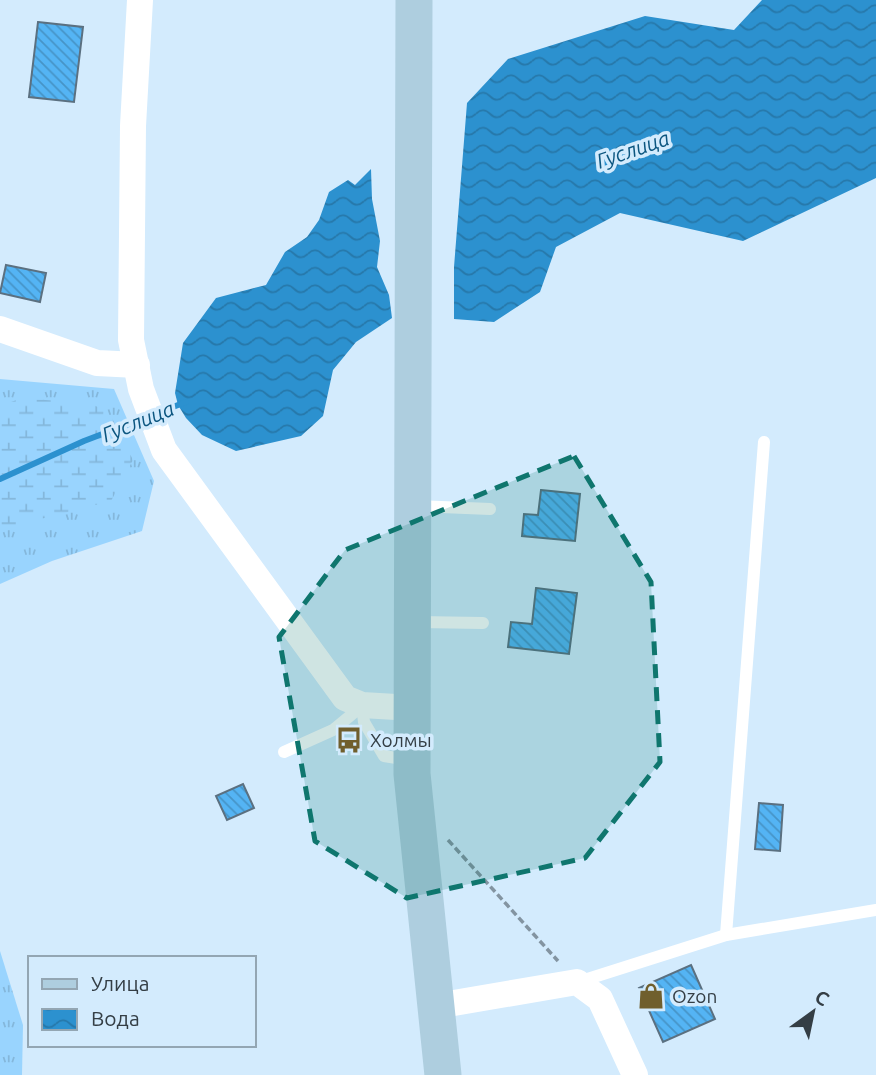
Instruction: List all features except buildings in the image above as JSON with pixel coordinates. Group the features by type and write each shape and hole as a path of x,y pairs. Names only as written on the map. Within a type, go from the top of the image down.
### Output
{"main road":[{"path":"414,0 412,761 443,1075"}],"street":[{"path":"140,0 132,153 131,340 139,377 164,450 345,698 362,705 413,708"},
{"path":"0,329 139,377"},
{"path":"436,1006 577,982 600,999 635,1075"}],"lane":[{"path":"726,935 764,442"},
{"path":"413,506 491,509"},
{"path":"414,622 483,623"},
{"path":"284,752 333,730 362,705"},
{"path":"362,705 364,722 384,756 412,761"},
{"path":"577,982 726,935 876,909"}],"path":[{"path":"446,838 577,982"}],"highlighted area":[{"path":"574,456 651,582 660,762 585,858 407,898 315,841 279,637 345,550"}],"green space":[{"path":"0,379 114,389 154,481 142,531 52,561 0,584"},
{"path":"22,398 93,404 111,416 133,460 111,501 17,525 0,534 0,406"},
{"path":"0,951 23,1025 22,1075 0,1075"}],"water":[{"path":"762,0 876,0 876,178 743,241 620,213 556,247 540,292 494,322 454,319 454,267 467,103 508,59 645,16 734,30"},
{"path":"371,169 372,199 380,241 377,267 389,295 392,318 356,342 333,370 323,416 301,436 236,451 202,435 186,418 175,393 183,343 216,298 266,285 285,252 307,237 319,220 329,192 348,180 355,185"}],"waterway":[{"name":"Гуслица","path":"157,413 186,402"},
{"name":"Гуслица","path":"0,479 84,441 147,417"}],"place":[{"name":"Холмы","path":"349,740"},
{"name":"Ozon","path":"651,996"}]}
